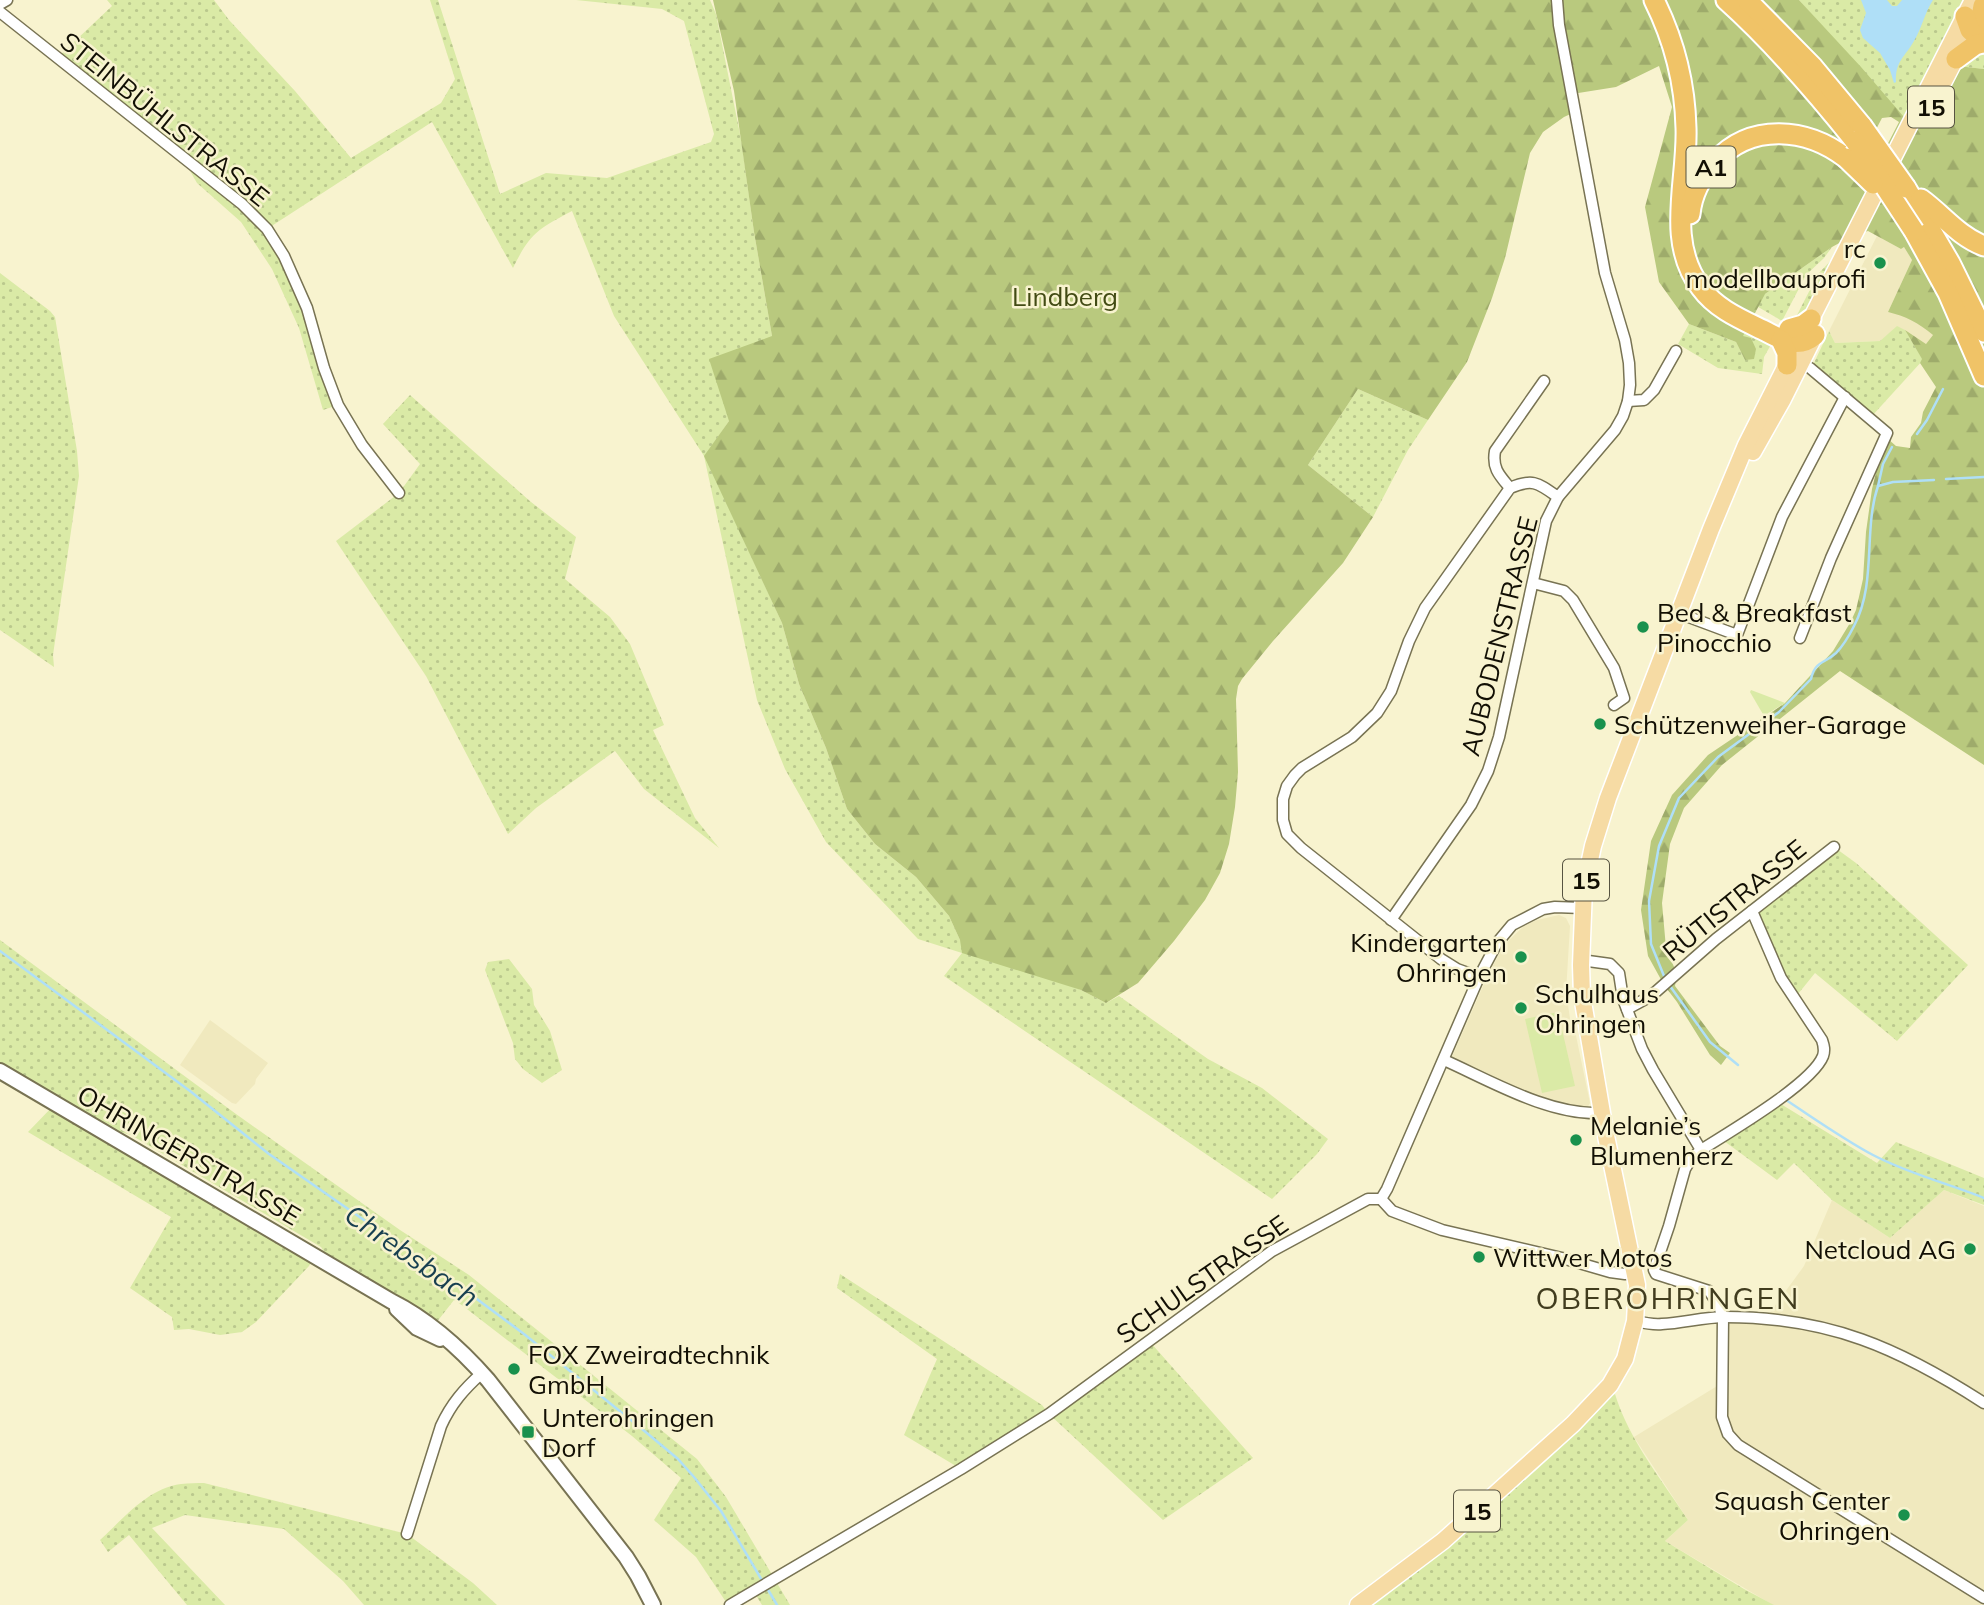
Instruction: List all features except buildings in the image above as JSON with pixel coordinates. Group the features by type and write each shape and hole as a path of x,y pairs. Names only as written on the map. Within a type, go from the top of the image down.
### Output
{"highway":[{"name":"A1","path":"1654,0 1674,51 1684,99 1686,152 1680,217 1686,258 1698,284 1717,304 1800,344"},
{"name":"A1","path":"1726,0 1793,67 1854,142 1906,188 1950,263 1984,332"},
{"name":"A1","path":"1747,0 1804,57 1854,142 1865,175 1922,217 1953,228 1984,246"},
{"path":"1956,59 1975,45 1975,27 1984,6"},
{"name":"A1","path":"1800,344 1728,300 1706,278 1693,253 1690,209 1695,191 1709,169 1725,152 1741,142 1761,135 1782,133 1803,136 1824,144 1854,142"},
{"name":"A1","path":"1922,217 1948,293 1984,376"}],"main road":[{"name":"15","path":"1358,1605 1443,1541 1590,1408 1610,1385 1630,1344 1637,1296 1635,1273 1618,1197 1583,1006 1583,908 1588,868 1600,822 1721,505 1767,428 1800,344 1975,27"},
{"name":"15","path":"1800,344 1824,314 1956,59"},
{"name":"OHRINGERSTRASSE","path":"0,1071 429,1323 482,1373 626,1558 653,1605"}],"street":[{"path":"0,4 7,0"},
{"name":"AUBODENSTRASSE","path":"1391,920 1471,805 1488,771 1499,737 1546,521 1558,497 1615,430 1628,401 1629,363 1625,340 1605,273 1557,0"},
{"name":"STEINBÜHLSTRASSE","path":"0,12 242,204 267,229 284,256 307,308 338,405 362,445 399,493"},
{"path":"1800,344 1844,397 1887,433 1831,558 1800,638"},
{"path":"1628,401 1644,400 1654,390 1676,351"},
{"path":"1510,488 1496,471 1493,460 1495,451 1544,381"},
{"path":"1678,613 1737,635 1782,517 1844,397"},
{"path":"1479,977 1457,969 1441,959 1301,848 1287,834 1283,820 1283,799 1287,786 1302,768 1352,737 1377,712 1391,691 1409,641 1425,608 1510,488 1524,482 1537,482 1558,497"},
{"path":"1533,583 1564,592 1573,600 1615,668 1624,698 1614,705"},
{"name":"RÜTISTRASSE","path":"1627,1009 1651,996 1716,939 1834,847"},
{"path":"1583,908 1543,909 1512,925 1497,943 1479,977 1381,1199 1392,1212 1442,1230 1610,1272 1635,1273"},
{"path":"1752,911 1781,978 1822,1040 1825,1047 1822,1058 1796,1087 1691,1159 1685,1169 1654,1270 1656,1274 1709,1291 1718,1304 1723,1317 1722,1417 1728,1434 1738,1445 1984,1598"},
{"path":"1581,960 1609,964 1619,973 1627,1009 1653,1070 1702,1150"},
{"path":"1444,1060 1525,1097 1584,1114 1602,1113"},
{"name":"SCHULSTRASSE","path":"730,1605 1049,1414 1272,1251 1368,1199 1381,1199"},
{"path":"1635,1321 1659,1324 1723,1317 1766,1318 1801,1323 1858,1337 1889,1349 1933,1371 1984,1403"},
{"path":"407,1534 444,1418 460,1394 482,1373"}],"shaded area":[{"path":"1877,236 1901,249 1904,247 1912,260 1888,312 1902,315 1923,326 1933,335 1926,344 1897,327 1880,341 1835,343 1829,331"},
{"name":"Schulhaus Ohringen","path":"1559,915 1566,918 1570,926 1566,992 1590,1103 1587,1108 1578,1109 1532,1097 1451,1059 1504,945 1524,926"},
{"path":"210,1020 268,1063 255,1084 236,1104 180,1065"},
{"path":"1944,1190 1984,1206 1984,1605 1773,1605 1665,1541 1688,1520 1634,1437 1722,1383 1723,1317 1766,1318 1804,1266 1832,1200 1890,1238"}],"green space":[{"path":"107,0 214,0 351,158 441,103 455,79 430,0 438,0 500,194 546,173 607,178 711,142 714,134 684,21 662,9 576,0 710,0 716,14 741,139 772,336 729,421 705,456 782,623 799,684 826,748 847,809 875,844 916,877 949,916 960,940 1106,1003 1119,996 1208,1059 1262,1088 1328,1139 1317,1154 1272,1199 944,976 962,953 918,939 826,842 785,769 757,700 704,456 614,316 572,211 536,233 513,268 432,122 267,229 284,256 338,405 323,410 299,328 272,269 241,222 197,183 181,155 57,58 112,6"},
{"name":"Lindberg","path":"713,0 1799,0 1910,124 1940,64 1984,69 1984,765 1840,671 1722,765 1684,808 1670,844 1662,903 1666,948 1677,974 1675,986 1720,1046 1730,1053 1721,1065 1710,1055 1648,956 1641,910 1651,841 1672,795 1708,755 1785,703 1833,651 1856,610 1863,579 1866,532 1878,464 1888,439 1896,446 1910,448 1911,437 1921,423 1923,412 1936,387 1920,363 1922,359 1905,330 1926,344 1933,335 1912,321 1888,312 1912,260 1904,247 1901,249 1868,231 1832,247 1765,294 1743,336 1751,338 1756,349 1754,359 1745,360 1736,342 1689,324 1659,282 1645,207 1672,107 1659,66 1616,87 1572,94 1575,112 1543,132 1530,153 1505,258 1467,362 1428,420 1358,389 1308,465 1373,517 1343,563 1273,641 1238,686 1238,772 1229,844 1220,873 1205,900 1174,941 1138,983 1106,1003 1081,990 962,953 960,940 949,916 916,877 875,844 847,809 826,748 799,684 782,623 704,456 729,421 709,359 772,336 734,91","holes":["1891,117 1899,122 1865,188 1852,175 1882,118"]},
{"path":"1799,0 1984,0 1984,69 1940,64 1910,125"},
{"path":"1832,247 1806,275 1782,321 1724,287 1765,294"},
{"path":"1839,252 1807,312 1794,321 1818,274"},
{"path":"0,273 55,317 77,451 79,476 53,655 54,667 0,630"},
{"path":"1718,321 1773,341 1764,357 1762,374 1718,368 1678,344 1689,324 1736,342 1745,360 1743,337"},
{"path":"1897,326 1905,330 1923,360 1872,416 1813,365 1829,331 1835,343 1880,341"},
{"path":"1358,389 1428,420 1408,450 1373,517 1308,465"},
{"path":"410,395 531,502 576,537 565,579 610,617 630,644 664,725 653,730 695,818 719,848 644,789 615,751 536,808 508,834 426,676 336,541 399,493 420,464 383,424"},
{"path":"1751,690 1785,703 1764,716"},
{"path":"1834,847 1856,863 1968,965 1897,1041 1815,973 1794,999 1752,911"},
{"path":"0,940 236,1114 400,1230 469,1275 697,1459 726,1497 790,1605 762,1605 754,1592 728,1605 696,1557 654,1520 681,1478 632,1436 463,1306 454,1300 436,1323 328,1258 321,1247 131,1135 109,1129 0,1071"},
{"path":"509,959 532,989 534,1005 550,1031 562,1070 542,1083 523,1069 515,1059 513,1043 485,970 488,962"},
{"path":"1558,1012 1575,1086 1542,1093 1525,1019"},
{"path":"1776,1101 1877,1163 1896,1142 1984,1178 1984,1205 1944,1190 1890,1238 1832,1200 1794,1163 1777,1180 1720,1138"},
{"path":"55,1104 314,1256 309,1266 256,1322 242,1332 220,1335 189,1329 174,1330 172,1317 130,1288 171,1217 28,1132"},
{"path":"840,1274 1042,1405 1049,1414 961,1469 904,1435 937,1359 837,1288"},
{"path":"1150,1342 1253,1458 1163,1520 1049,1414"},
{"path":"1615,1394 1637,1444 1688,1520 1665,1541 1774,1605 1358,1605 1589,1408"},
{"path":"204,1483 407,1534 473,1583 497,1605 364,1605 343,1581 284,1529 185,1515 152,1528 225,1605 187,1605 129,1535 108,1552 100,1540 158,1491 181,1484"}],"water":[{"path":"1861,0 1887,0 1892,6 1897,6 1902,0 1933,0 1917,36 1899,64 1894,83 1880,53 1863,38 1860,30 1866,13"}],"waterway":[{"path":"1917,434 1943,389"},
{"path":"1878,486 1883,464 1892,447"},
{"path":"1946,479 1984,477"},
{"path":"1664,976 1651,944 1649,901 1659,846 1679,798 1718,757 1779,712 1811,679 1818,666 1836,653 1846,640 1861,609 1865,592 1871,520 1878,486 1893,482 1934,480"},
{"name":"Chrebsbach","path":"0,951 190,1091 269,1154 524,1334 642,1429 678,1459 721,1511 763,1582"},
{"path":"1670,986 1710,1042 1738,1065"},
{"path":"1786,1100 1840,1136 1887,1162 1984,1198"},
{"name":"Chrebsbach","path":"767,1588 777,1605"}],"place":[{"name":"rc modellbauprofi","path":"1880,263"},
{"name":"Bed & Breakfast Pinocchio","path":"1643,627"},
{"name":"Schützenweiher-Garage","path":"1600,724"},
{"name":"Kindergarten Ohringen","path":"1521,957"},
{"name":"Schulhaus Ohringen","path":"1521,1008"},
{"name":"Melanie’s Blumenherz","path":"1576,1140"},
{"name":"Netcloud AG","path":"1970,1249"},
{"name":"Wittwer Motos","path":"1479,1257"},
{"name":"FOX Zweiradtechnik GmbH","path":"514,1369"},
{"name":"Unterohringen Dorf","path":"528,1432"},
{"name":"Squash Center Ohringen","path":"1904,1515"}],"district":[{"name":"OBEROHRINGEN","path":"1668,1298"}]}
